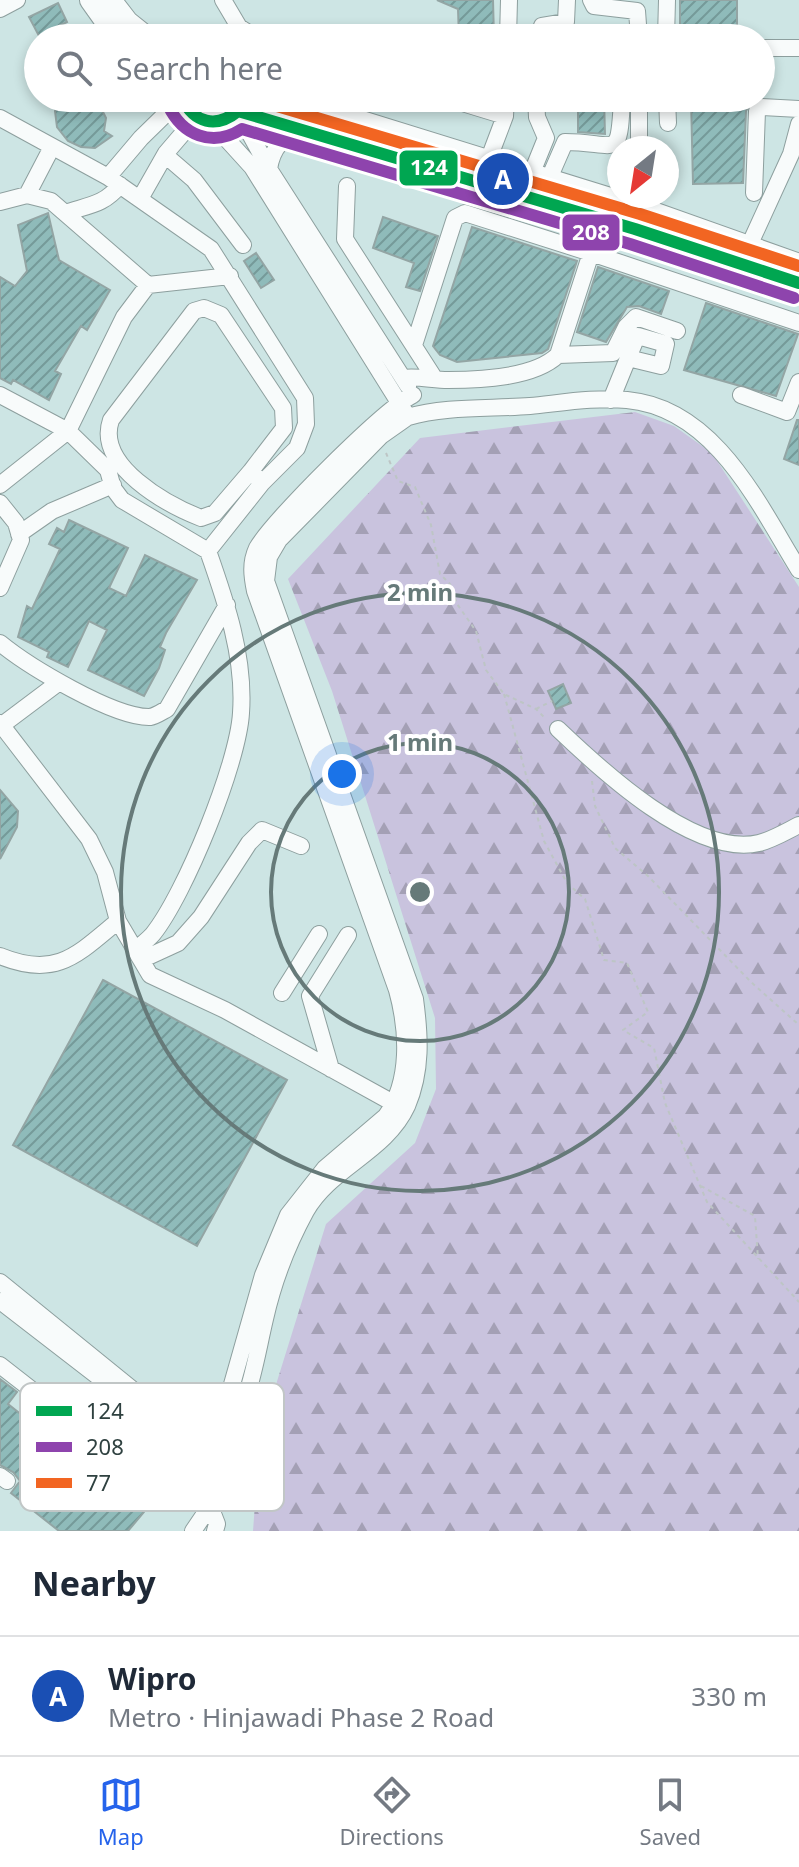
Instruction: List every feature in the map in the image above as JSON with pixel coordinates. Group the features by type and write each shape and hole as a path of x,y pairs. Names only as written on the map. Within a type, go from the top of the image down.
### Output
{"main road":[{"path":"91,0 108,24"},
{"path":"116,2 135,24"},
{"path":"195,112 204,121 226,121 235,112"},
{"path":"254,112 303,130 635,229 799,283"},
{"path":"329,112 539,178 607,194"},
{"path":"653,208 748,248 799,265"}],"street":[{"path":"0,9 17,0"},
{"path":"223,0 237,24"},
{"path":"508,24 509,0"},
{"path":"554,24 566,22 567,0"},
{"path":"591,0 594,6 637,11 638,24"},
{"path":"666,24 667,0"},
{"path":"775,48 799,48"},
{"path":"775,108 799,109"},
{"path":"65,213 97,206 109,199 114,181 141,138 168,112"},
{"path":"242,112 269,169 403,378 406,397"},
{"path":"492,112 505,116"},
{"path":"488,161 505,112"},
{"path":"537,112 546,138 539,178"},
{"path":"539,178 565,142 609,147 616,144 620,112"},
{"path":"639,112 639,136"},
{"path":"668,112 668,123"},
{"path":"754,193 757,112"},
{"path":"0,118 141,197 211,249 305,398 306,424 297,448 257,477 215,513 201,518 161,501 138,483 117,455 107,432 111,420 185,319 204,308 221,315 285,417 284,428 257,477 208,551"},
{"path":"141,197 165,155 204,121 252,167 415,415"},
{"path":"748,248 791,154 799,124"},
{"path":"269,169 275,148 292,132 303,130"},
{"path":"27,195 52,147"},
{"path":"165,155 194,180 243,245"},
{"path":"347,186 345,239 435,379"},
{"path":"0,202 27,195 51,201 148,285"},
{"path":"414,345 455,218 465,213 799,323"},
{"path":"403,378 435,379 530,371 549,364 558,355 591,253"},
{"path":"0,485 68,431 124,317 148,285 230,276"},
{"path":"558,355 613,353 626,327 636,317 677,331"},
{"path":"611,400 628,358"},
{"path":"741,395 787,412 799,382"},
{"path":"0,395 68,431 108,470 122,500 208,551 227,605 240,671 241,714 232,763 194,860 153,935 138,955"},
{"path":"400,1107 405,1058 402,1008 255,591 252,571 257,548 266,535 361,436 406,397"},
{"path":"247,1383 254,1331 312,1201 384,1137 419,1070 420,1036 415,999 266,581 269,557 279,540 381,436 415,415 611,400 644,402 705,436 742,479 799,570"},
{"path":"19,534 52,511 113,485"},
{"path":"0,503 16,523 21,540 0,588"},
{"path":"0,643 58,683 126,711 151,717 167,709 227,605"},
{"path":"58,683 1,724 89,839 105,872 118,921 150,975 225,1010 400,1107"},
{"path":"558,729 589,759 681,828 723,841 757,843 799,825"},
{"path":"138,955 178,943 201,917 249,843 262,830 301,846"},
{"path":"0,956 29,966 55,964 82,953 118,921"},
{"path":"282,993 319,934"},
{"path":"331,1069 310,996 348,935"},
{"path":"0,1282 124,1383"},
{"path":"0,1301 106,1383"},
{"path":"0,1365 23,1383"},
{"path":"193,1531 207,1511"},
{"path":"212,1511 217,1524 215,1531"}],"path":[{"path":"381,436 398,481 415,487 419,493 431,525 440,574 450,584 457,604 476,631 486,670 504,694 544,841 567,883 585,899 604,960 627,963 648,1012 623,1030 654,1048 665,1103 707,1202 799,1302"},
{"path":"504,694 536,709 558,729"},
{"path":"536,709 552,701"},
{"path":"589,759 595,806 615,848 648,876 683,916 799,1025"},
{"path":"700,1185 755,1216 758,1259"}],"green space":[{"path":"635,412 674,426 712,453 799,587 799,1531 253,1531 254,1511 284,1511 284,1383 276,1383 326,1224 415,1143 436,1089 435,1018 332,691 288,579 420,438"}],"building":[{"path":"437,0 493,0 494,24 459,24 458,9"},
{"path":"680,0 737,0 737,24 680,24"},
{"path":"58,3 67,22 33,24 29,17"},
{"path":"55,112 103,112 106,118 104,131 112,136 95,148 81,147 68,141 57,127"},
{"path":"578,112 604,112 605,134 578,132"},
{"path":"691,112 746,112 743,183 693,184"},
{"path":"48,213 59,260 110,290 87,330 81,326 55,371 61,374 49,400 13,380 11,384 0,378 0,277 15,286 27,271 18,225"},
{"path":"383,217 438,236 420,291 406,287 414,263 373,248"},
{"path":"472,227 577,261 548,349 542,353 457,362 440,355 433,346"},
{"path":"256,253 274,280 261,288 244,261"},
{"path":"598,267 669,291 661,314 639,306 627,307 606,342 577,332"},
{"path":"706,303 798,334 776,396 684,370"},
{"path":"799,420 799,465 784,459"},
{"path":"69,520 128,548 109,588 126,596 145,555 197,580 166,633 160,647 165,650 159,668 144,696 88,670 107,630 89,621 68,667 47,657 49,652 18,637 27,606 32,609 60,549 49,544 57,528 64,532"},
{"path":"563,684 571,703 556,709 548,691"},
{"path":"0,790 18,811 17,827 0,859"},
{"path":"103,980 287,1080 197,1246 13,1145"},
{"path":"0,1379 17,1392 8,1404 20,1414 20,1481 13,1472 0,1465"},
{"path":"20,1481 20,1500 11,1493"},
{"path":"34,1511 144,1512 128,1531 59,1531"}],"transit line":[{"name":"208","path":"172,112 190,131 209,138 231,135 242,129 630,244 794,298"},
{"name":"124","path":"192,112 206,121 222,120 237,112"},
{"name":"124","path":"241,112 635,229 799,283"},
{"name":"77","path":"297,112 640,214 799,266"}],"place":[{"name":"Wipro","path":"503,179"}]}
